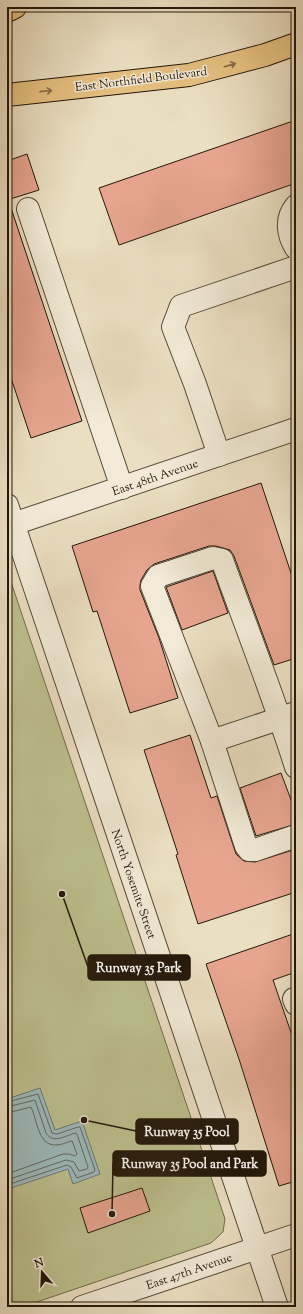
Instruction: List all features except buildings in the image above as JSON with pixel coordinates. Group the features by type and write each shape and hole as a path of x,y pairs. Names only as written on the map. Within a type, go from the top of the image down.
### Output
{"main road":[{"path":"7,11 15,7"},
{"name":"East Northfield Boulevard","path":"7,95 189,75 265,55 296,44"}],"street":[{"path":"296,206 289,218 288,228 291,240 296,248"},
{"path":"28,209 122,488"},
{"path":"219,455 195,384 173,327 181,306 296,267"},
{"name":"East 48th Avenue","path":"10,515 122,488 219,455 294,436"},
{"name":"North Yosemite Street","path":"10,515 277,1307"},
{"path":"296,767 288,715 252,646 222,560 213,558 158,576 152,586 212,741 246,846 250,850 255,850 296,836"},
{"path":"212,741 288,715"},
{"name":"East 47th Avenue","path":"82,1307 296,1235"}],"green space":[{"path":"7,570 225,1219 223,1232 211,1243 22,1307 7,1307"}],"water":[{"path":"40,1088 55,1130 82,1121 100,1174 73,1184 68,1169 8,1189 7,1099"}],"place":[{"name":"Runway 35 Park","path":"62,894"},
{"name":"Runway 35 Pool","path":"84,1120"},
{"name":"Runway 35 Pool and Park","path":"112,1214"}]}
